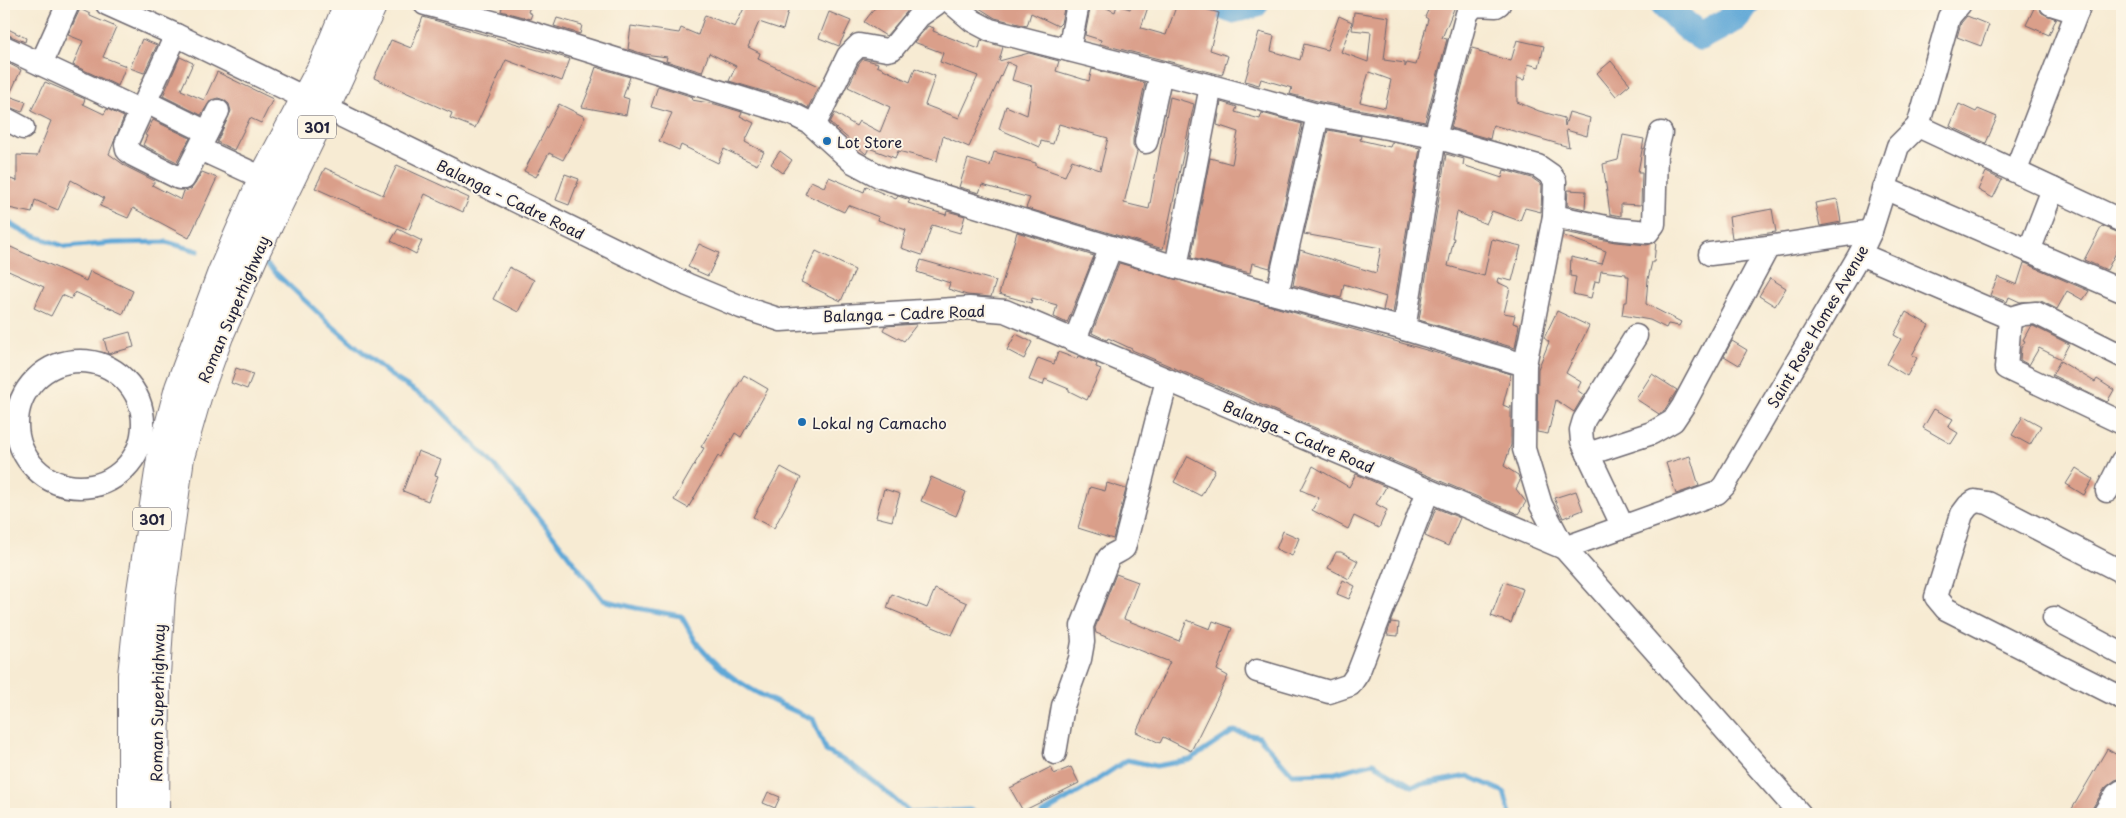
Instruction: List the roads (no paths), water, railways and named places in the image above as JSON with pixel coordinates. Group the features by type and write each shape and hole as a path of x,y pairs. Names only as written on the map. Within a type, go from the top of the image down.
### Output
{"main road":[{"name":"Roman Superhighway","path":"155,814 156,675 161,595 180,457 198,394 219,336 316,104 324,63 348,4"},
{"name":"Roman Superhighway","path":"132,814 132,675 141,591 151,451 179,388 222,272 263,178 316,104 373,4"}],"street":[{"path":"41,64 68,4"},
{"name":"Balanga – Cadre Road","path":"107,4 176,35 688,285 768,316 781,320 969,308 1001,310 1564,548"},
{"path":"425,4 522,30 792,114 814,126 853,162 881,177 1176,267 1404,329 1525,365"},
{"path":"814,126 848,56 854,48 858,45 887,50 892,49 919,16 936,4"},
{"path":"953,4 973,21 990,30 1318,115 1435,137 1545,170 1555,181 1554,216 1525,365 1524,448 1541,506 1564,548 1800,814"},
{"path":"1069,50 1078,4"},
{"path":"1404,329 1435,137 1466,14 1474,5 1496,6 1499,4"},
{"name":"Saint Rose Homes Avenue","path":"1564,548 1716,494 1724,486 1871,232 1898,146 1918,126 1949,17 1960,4"},
{"path":"2016,170 2079,8 2051,4"},
{"path":"176,35 126,144 127,150 133,155 179,178 184,178 218,112"},
{"path":"4,47 144,106 263,178"},
{"path":"1146,142 1161,73"},
{"path":"1176,267 1211,86"},
{"path":"1277,294 1318,115"},
{"path":"1918,126 2122,221"},
{"path":"1554,216 1616,229 1648,232 1654,224 1656,152 1661,133"},
{"path":"1884,188 2122,291"},
{"path":"2029,251 2053,189"},
{"path":"1710,254 1871,232"},
{"path":"1588,454 1652,433 1673,421 1683,406 1768,246"},
{"path":"1075,340 1111,247"},
{"path":"1860,254 2010,318 2036,313 2122,356"},
{"path":"2010,318 2006,368 2122,423"},
{"path":"1623,527 1582,441 1581,430 1584,420 1636,336"},
{"path":"67,361 94,361 120,373 137,395 151,451 120,474 91,488 59,485 32,467 17,438 11,403 36,377 67,361"},
{"path":"1056,753 1064,706 1080,659 1083,642 1082,626 1108,559 1111,555 1120,552 1124,548 1167,380"},
{"path":"2107,491 2122,461"},
{"path":"1256,671 1329,692 1350,685 1358,673 1428,491"},
{"path":"2122,572 1988,504 1975,501 1962,514 1936,597 1946,609 2122,698"},
{"path":"2054,618 2122,654"},
{"path":"2104,814 2116,795 2122,791"}],"waterway":[{"path":"1219,4 1232,9 1254,4"},
{"path":"1665,4 1685,25 1701,36 1735,18 1745,4"},
{"path":"4,220 24,232 66,247 113,243 166,242 198,251"},
{"path":"263,261 331,325 390,375 434,403 494,465 548,529 603,600 681,616 699,646 723,670 751,689 813,719 826,751 852,765 910,813 969,810 982,814"},
{"path":"1042,814 1127,760 1156,766 1190,760 1234,731 1259,737 1292,774 1335,773 1373,763 1412,786 1468,776 1504,792 1510,814"}],"place":[{"name":"Lot Store","path":"827,141"},
{"name":"Lokal ng Camacho","path":"802,422"}]}
